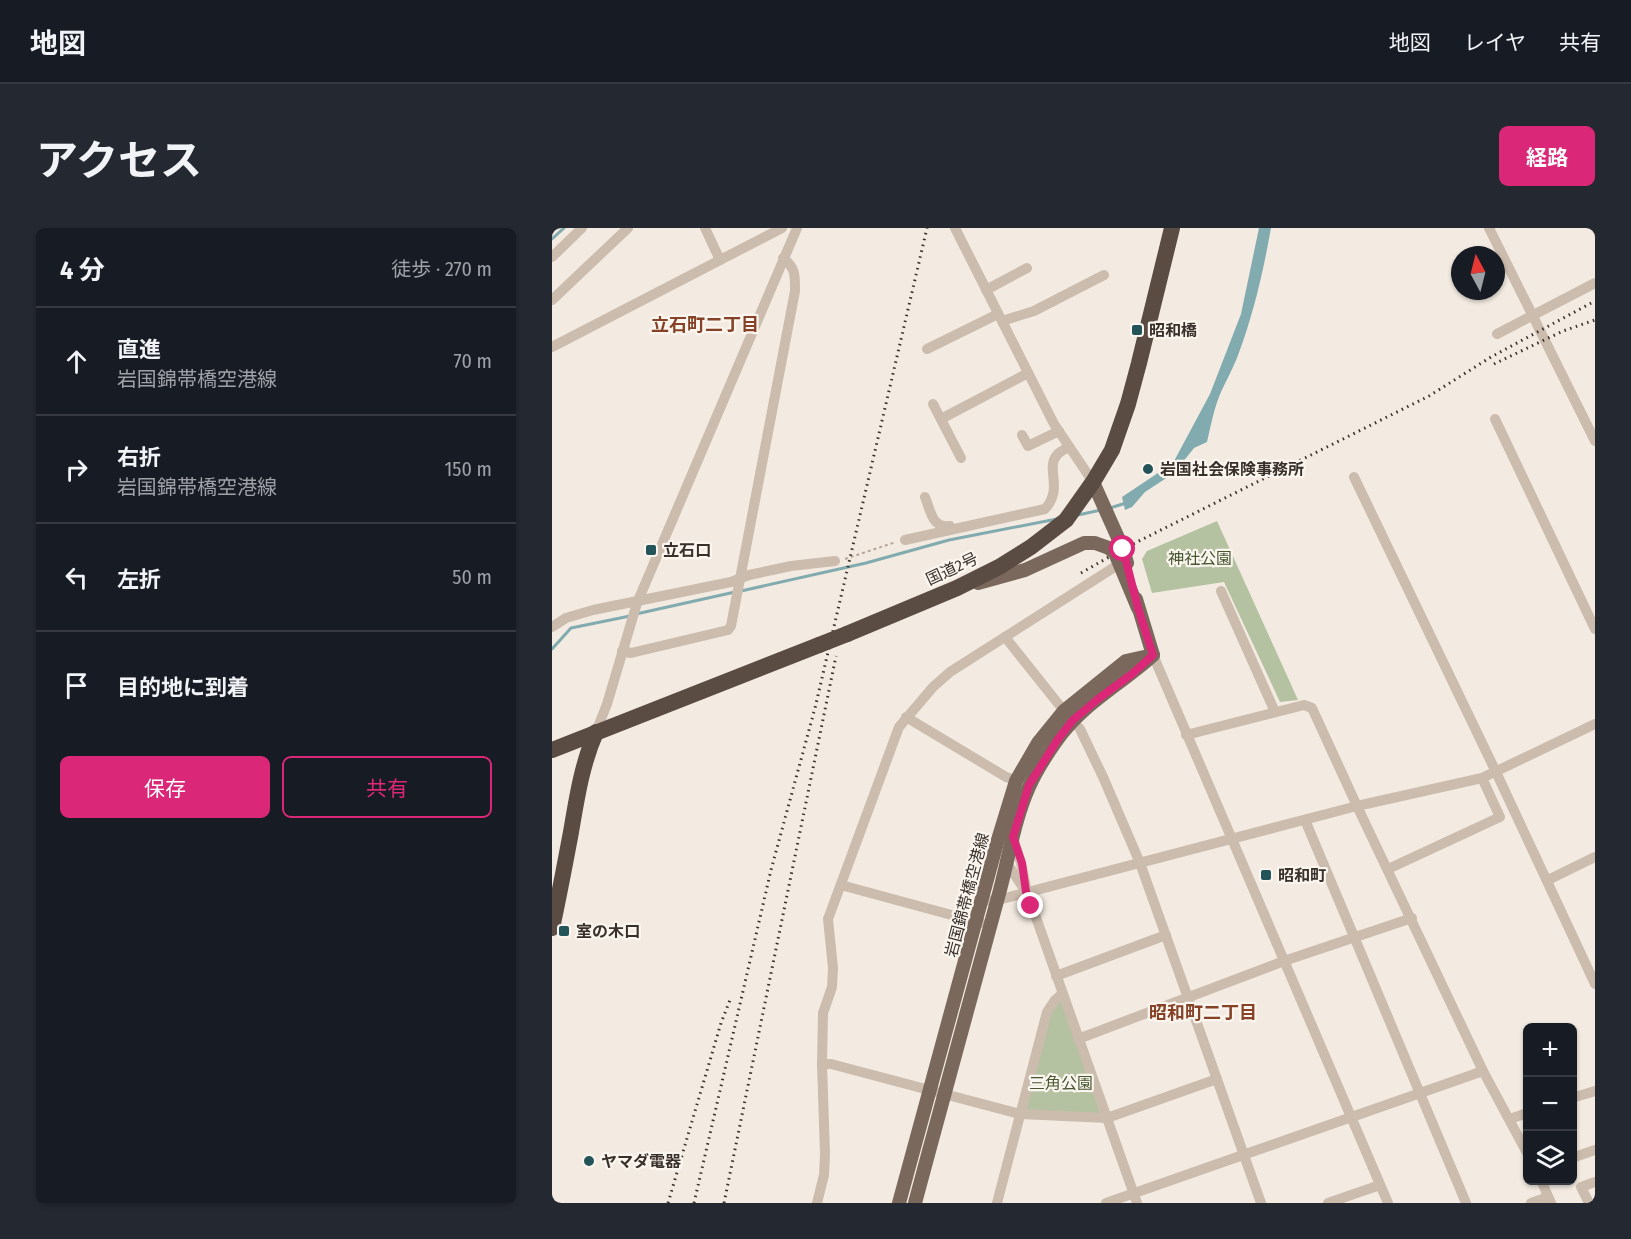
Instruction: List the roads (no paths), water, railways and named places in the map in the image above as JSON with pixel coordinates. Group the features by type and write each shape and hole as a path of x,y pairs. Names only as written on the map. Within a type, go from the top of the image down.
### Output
{"highway":[{"name":"国道2号","path":"552,750 847,634 957,588 999,567 1031,547 1066,520 1112,450 1128,404 1172,228"},
{"path":"552,928 556,890 580,777 586,753 596,732"}],"main road":[{"path":"1093,482 1109,519 1153,655"},
{"path":"957,588 1025,570 1084,543 1095,543 1109,548 1123,562"},
{"name":"岩国錦帯橋空港線","path":"915,1203 944,1094 983,924 983,901 997,843 1023,783 1058,739 1068,716 1098,699 1153,655"},
{"name":"岩国錦帯橋空港線","path":"899,1203 930,1090 983,924 998,900 1023,783"}],"street":[{"path":"552,300 628,228"},
{"path":"705,228 720,260"},
{"path":"552,347 720,260 764,232 782,228"},
{"path":"596,732 607,704 636,606 797,228"},
{"path":"955,228 1059,431 1093,482"},
{"path":"1490,228 1595,441"},
{"path":"552,257 580,229"},
{"path":"622,651 631,653 728,630 731,626 795,291 795,272 791,264 783,258"},
{"path":"986,290 1027,268"},
{"path":"927,350 1000,317 1034,311 1104,275"},
{"path":"1497,333 1595,283"},
{"path":"941,419 1028,373"},
{"path":"933,404 961,458"},
{"path":"1495,419 1595,629"},
{"path":"1022,435 1028,446 1059,431"},
{"path":"905,540 1045,509 1054,494 1053,465 1056,455 1069,447"},
{"path":"1354,477 1548,880 1595,984"},
{"path":"925,497 937,525 942,527 963,525 965,527"},
{"path":"552,627 566,618 620,604 636,606 739,584 749,575 790,566 836,561"},
{"path":"820,1202 825,1154 823,1013 832,987 833,968 828,919 899,726 933,687 950,672 1123,562"},
{"path":"1221,591 1275,712"},
{"path":"1005,637 1080,729 1103,777 1140,863 1261,1203"},
{"path":"1153,655 1388,1203"},
{"path":"1186,735 1304,705 1312,708 1483,1071 1523,1145"},
{"path":"906,717 1006,777 1023,783"},
{"path":"983,901 998,900 1357,806 1482,778 1595,724"},
{"path":"1388,869 1500,817 1482,778"},
{"path":"1305,820 1466,1203"},
{"path":"1013,837 1022,863 1026,892 1135,1198"},
{"path":"997,843 1006,863 1026,892"},
{"path":"1548,880 1595,857"},
{"path":"841,885 983,924"},
{"path":"1078,1039 1284,961 1412,918"},
{"path":"1056,976 1166,935"},
{"path":"997,1203 1047,1012 1062,994"},
{"path":"822,1064 831,1064 1020,1114 1107,1118 1217,1079"},
{"path":"1106,1203 1135,1198 1243,1154 1483,1071"},
{"path":"1577,1096 1595,1091"},
{"path":"1510,1119 1523,1114"},
{"path":"1577,1156 1595,1150"},
{"path":"1589,1203 1581,1187 1595,1182"},
{"path":"1328,1203 1380,1185"},
{"path":"1531,1203 1550,1200 1543,1185"}],"water":[{"path":"1259,228 1271,228 1257,294 1237,358 1216,404 1207,442 1194,448 1174,473 1145,492 1132,507 1125,510 1122,497 1173,463 1210,394 1241,314"}],"waterway":[{"path":"552,239 564,228"},
{"path":"1110,508 1126,503"},
{"path":"1078,515 1101,510"},
{"path":"741,591 866,563 949,540 1057,519"},
{"path":"636,614 735,592"},
{"path":"552,649 571,628 630,616"}],"railway":[{"path":"694,1203 771,870 815,708 927,228"},
{"path":"1081,573 1123,549 1429,396 1491,357 1595,301"},
{"path":"1494,364 1563,331 1595,320"},
{"path":"724,1203 836,656"},
{"path":"668,1203 721,1023 730,1000"}],"place":[{"name":"昭和橋","path":"1137,330"},
{"name":"岩国社会保険事務所","path":"1148,469"},
{"name":"立石口","path":"651,550"},
{"name":"昭和町","path":"1266,875"},
{"name":"室の木口","path":"564,931"},
{"name":"ヤマダ電器","path":"589,1161"}],"district":[{"name":"立石町二丁目","path":"705,325"},
{"name":"昭和町二丁目","path":"1203,1013"}],"park label":[{"name":"神社公園","path":"1200,558"},
{"name":"三角公園","path":"1061,1083"}]}
